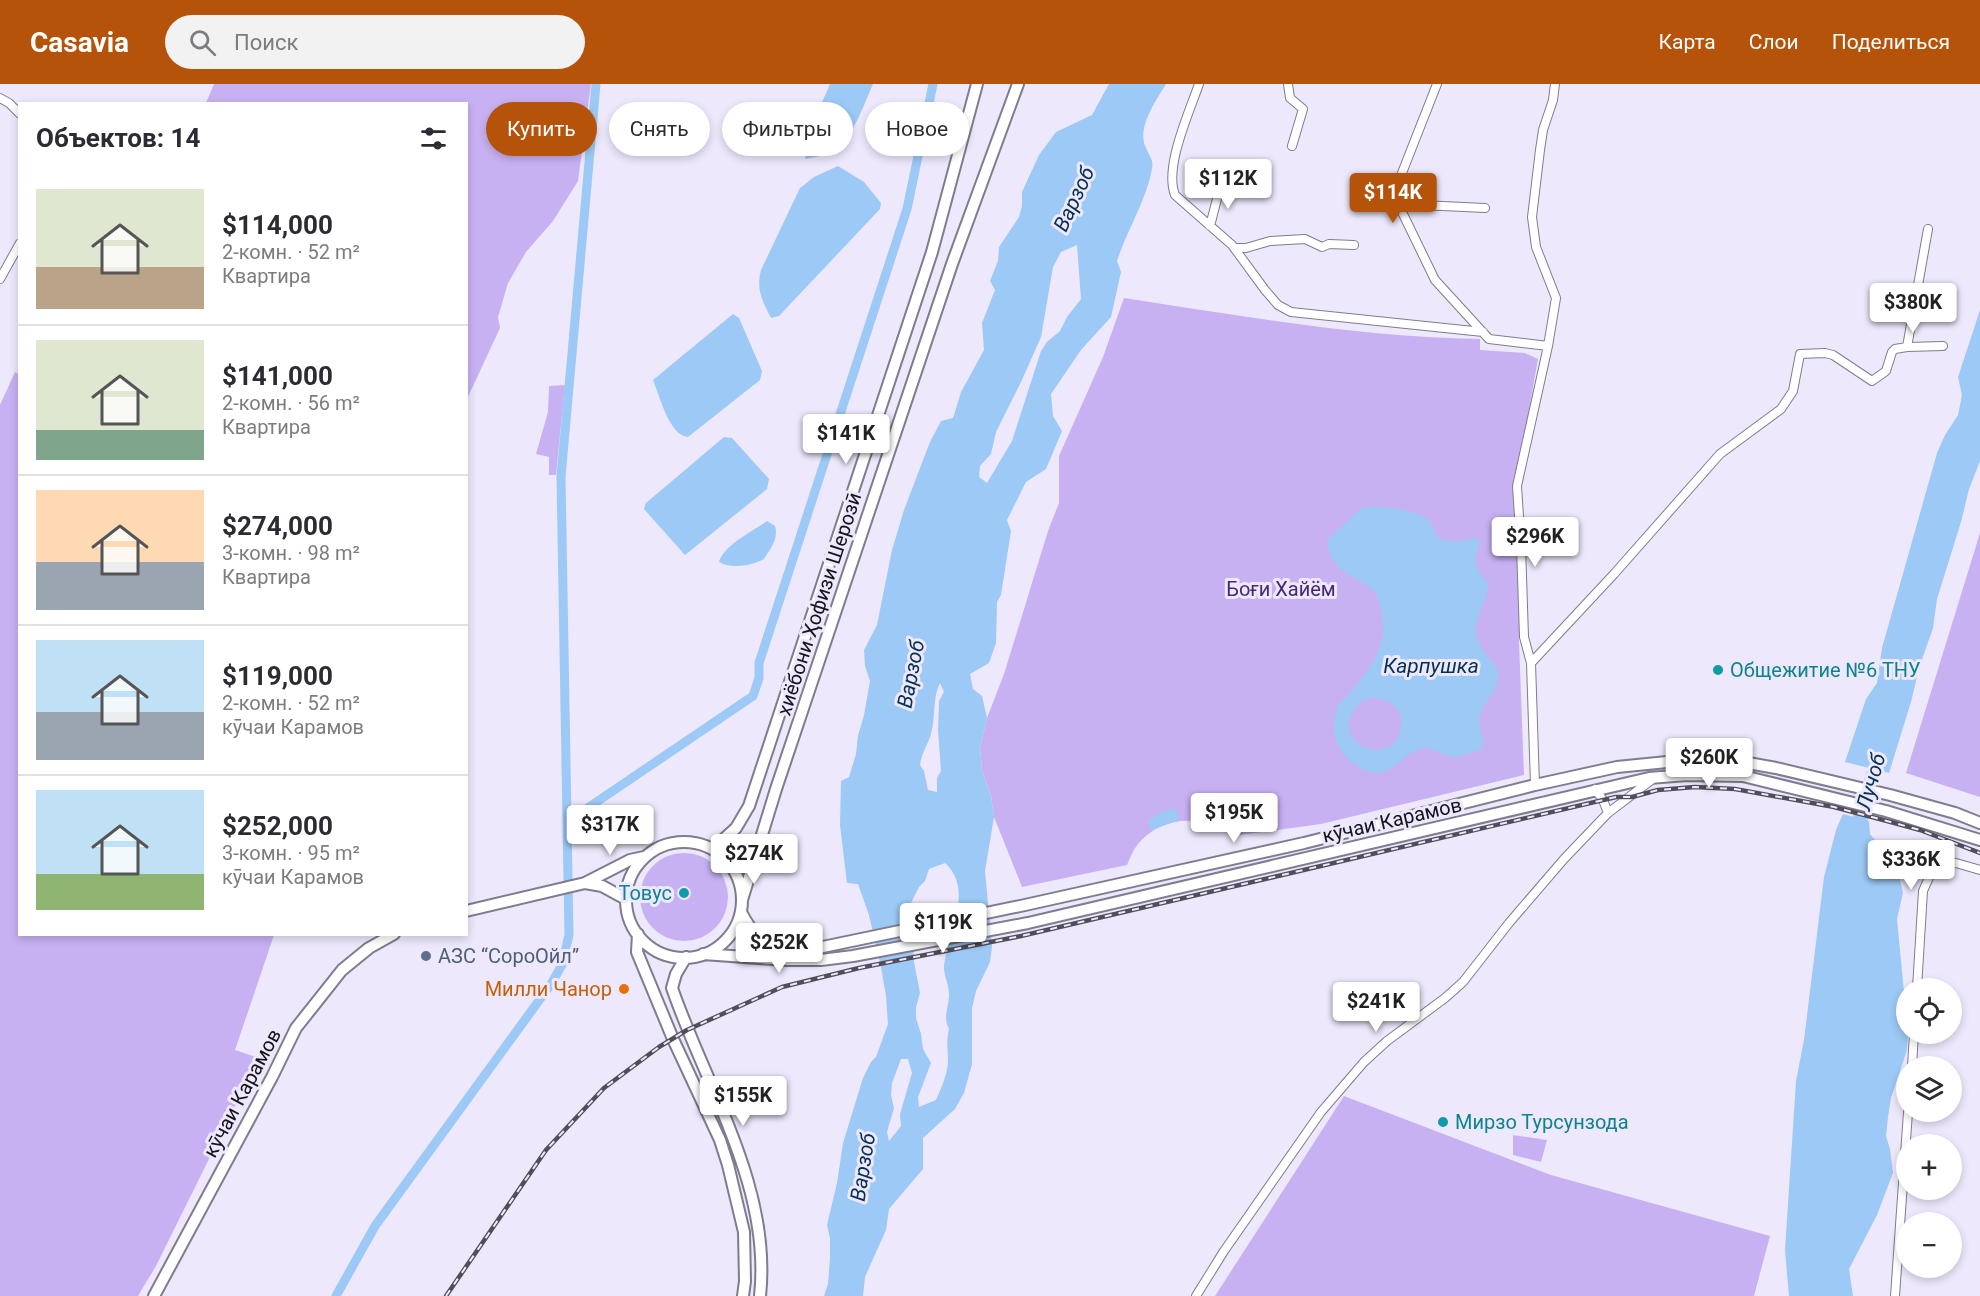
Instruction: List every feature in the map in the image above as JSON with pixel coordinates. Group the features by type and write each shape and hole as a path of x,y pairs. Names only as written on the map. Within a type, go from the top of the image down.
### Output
{"main road":[{"name":"хиёбони Ҳофизи Шерозӣ","path":"742,900 740,885 734,871 725,858 713,849 736,828 748,806 932,252 977,84"},
{"name":"хиёбони Ҳофизи Шерозӣ","path":"638,934 654,949 675,957 686,957 703,954 720,945 733,930 741,912 742,900 776,789 952,264 1018,84"},
{"name":"кӯчаи Карамов","path":"741,912 751,930 758,937 778,948 813,949 1304,843 1535,785 1617,767 1696,759 1737,762 1823,778 1955,813 1980,822"},
{"name":"кӯчаи Карамов","path":"703,954 787,960 820,960 854,956 1028,923 1595,789 1656,777 1743,776 1886,811 1980,840"},
{"path":"1449,808 1453,824"},
{"path":"468,910 585,883 664,846 684,842 713,849"},
{"path":"644,857 634,870 628,884 626,899 631,923 638,934 636,952 720,1140 728,1165 744,1232 743,1296"},
{"path":"585,883 602,886 626,899"},
{"name":"кӯчаи Карамов","path":"154,1296 296,1028 342,970 369,948 390,936"},
{"path":"686,957 676,974 672,988 747,1181 759,1234 762,1280 760,1296"}],"street":[{"path":"1199,84 1181,137 1171,185 1175,195 1235,248 1265,290 1283,309 1291,312 1484,332"},
{"path":"1288,84 1290,98 1303,109 1292,146"},
{"path":"1437,84 1400,178 1397,198 1399,204 1435,280 1489,339 1548,346"},
{"path":"1535,785 1531,663 1524,637 1517,486 1548,346 1556,298 1536,247 1532,218 1543,130 1553,100 1555,84"},
{"path":"0,98 18,112"},
{"path":"1210,226 1223,184"},
{"path":"1399,204 1485,208"},
{"path":"1907,347 1928,229"},
{"path":"1235,248 1246,248 1270,241 1305,239 1322,247 1329,244 1354,244"},
{"path":"0,279 18,247"},
{"path":"1531,663 1614,574 1720,454 1781,409 1793,391 1800,354 1833,355 1872,381 1886,371 1892,352 1907,347 1943,346"},
{"path":"1196,1296 1224,1251 1321,1112 1364,1062 1386,1041 1463,982 1509,923 1564,859 1608,813 1656,777"},
{"path":"1595,789 1608,813"},
{"path":"1918,978 1923,891 1931,873 1942,864 1956,863 1980,870"},
{"path":"1895,1296 1907,1122"}],"green space":[{"path":"214,84 591,84 589,102 486,102 486,156 581,156 578,181 553,221 526,252 508,283 498,317 500,328 468,397 468,102 206,102"},
{"name":"Боғи Хайём","path":"1124,298 1346,330 1480,339 1480,350 1525,353 1538,359 1523,444 1513,482 1513,499 1519,521 1519,641 1524,775 1321,824 1232,836 1221,829 1196,821 1171,823 1148,834 1136,846 1127,865 1022,887 994,817 991,796 982,771 980,748 987,718 1004,674 1048,531 1059,503 1059,456 1103,357"},
{"path":"15,372 18,374 18,936 274,936 235,1050 259,1058 156,1266 138,1296 0,1296 0,405"},
{"path":"565,385 556,475 549,475 549,457 536,454 548,412 549,386"},
{"path":"1980,533 1980,797 1906,773"},
{"path":"684,853 701,856 715,866 725,880 728,897 725,914 715,928 701,938 684,941 667,938 653,928 643,914 640,897 643,880 653,866 667,856"},
{"path":"1344,1096 1551,1175 1770,1236 1754,1296 1215,1296"},
{"path":"1513,1135 1547,1140 1541,1162 1513,1155"}],"water":[{"path":"830,84 873,84 853,127 853,102 822,102"},
{"name":"Варзоб","path":"1109,84 1166,84 1145,123 1144,140 1152,161 1152,169 1145,193 1117,261 1121,272 1111,317 1081,350 1051,394 1053,416 1062,431 1046,469 1026,482 1007,520 1011,531 1001,595 997,602 996,643 989,663 970,674 973,689 982,696 987,718 980,748 982,771 991,796 994,817 985,871 992,947 990,962 976,991 972,1008 972,1064 964,1093 955,1109 923,1138 923,1169 889,1209 886,1230 865,1277 863,1296 824,1296 828,1284 830,1258 830,1238 827,1225 843,1143 863,1078 876,1057 888,1024 881,967 869,915 858,884 847,883 840,825 841,781 849,777 856,754 870,681 865,666 864,650 877,625 892,550 904,510 930,442 941,421 953,418 961,392 984,350 982,323 995,290 990,281 998,261 999,247 1019,217 1022,192 1039,155 1056,132 1092,115","holes":["1077,245 1081,299 1067,317 1060,331 1047,342 1041,351 1012,441 987,483 979,477 980,466 991,454 996,432 1041,337 1053,267 1061,252","940,683 944,692 939,701 938,730 941,771 937,778 937,792 928,790 924,771 920,765 930,738","945,863 958,885 959,898 944,965 949,993 946,1017 949,1029 948,1063 944,1082 936,1100 919,1107 918,1097 931,1063 923,1049 916,1018 920,993 914,962 911,903 919,887 925,881 929,869","901,1059 908,1059 912,1073 900,1114 901,1126 889,1141 887,1132 894,1108 891,1095 892,1083"]},
{"path":"838,166 864,182 881,203 880,209 779,316 771,318 760,289 761,270 800,188 814,177"},
{"path":"1980,310 1980,461 1969,489 1937,599 1933,628 1889,773 1845,762 1866,699 1877,683 1882,648 1937,453 1958,415 1962,395 1958,377"},
{"path":"733,314 739,318 762,371 760,380 688,437 681,435 670,423 653,380"},
{"path":"724,437 732,438 769,479 767,489 685,555 644,509 646,503"},
{"name":"Карпушка","path":"1363,507 1387,507 1412,512 1429,520 1437,535 1446,541 1475,538 1479,540 1476,564 1488,585 1476,632 1481,646 1499,672 1494,690 1481,710 1479,718 1484,740 1482,748 1455,757 1426,748 1416,750 1385,772 1376,773 1366,771 1344,754 1334,733 1337,709 1375,658 1383,627 1376,594 1334,562 1327,540","holes":["1371,698 1377,698 1394,706 1402,721 1396,740 1388,747 1378,749 1368,748 1358,743 1352,736 1349,726 1351,715 1359,704"]},
{"path":"767,521 775,526 776,535 764,559 741,566 719,562 726,550"},
{"path":"1204,804 1233,810 1224,822 1201,818"},
{"path":"1175,808 1179,820 1152,830 1147,821 1162,812"},
{"path":"1843,814 1869,821 1870,834 1897,867 1903,893 1897,919 1903,978 1896,978 1896,1044 1907,1044 1907,1050 1905,1056 1896,1056 1896,1083 1888,1117 1886,1136 1893,1173 1877,1215 1849,1269 1853,1296 1789,1296 1785,1250 1796,1081 1804,1040 1824,877 1836,830"}],"waterway":[{"path":"336,1296 375,1226 551,984 562,965 569,935 561,477 596,84"},
{"path":"567,822 753,696 759,678 759,663 907,209 933,84"},
{"name":"Лучоб","path":"1855,836 1881,750"}],"railway":[{"path":"446,1296 546,1150 604,1088 659,1047 687,1030 782,987 859,968 1021,936 1616,797 1632,797 1658,790 1695,787 1735,789 1834,807 1920,830 1980,853"}],"place":[{"name":"Общежитие №6 ТНУ","path":"1718,670"},
{"name":"Товус","path":"684,893"},
{"name":"АЗС “СороОйл”","path":"426,956"},
{"name":"Милли Чанор","path":"624,989"},
{"name":"Мирзо Турсунзода","path":"1443,1122"}]}
